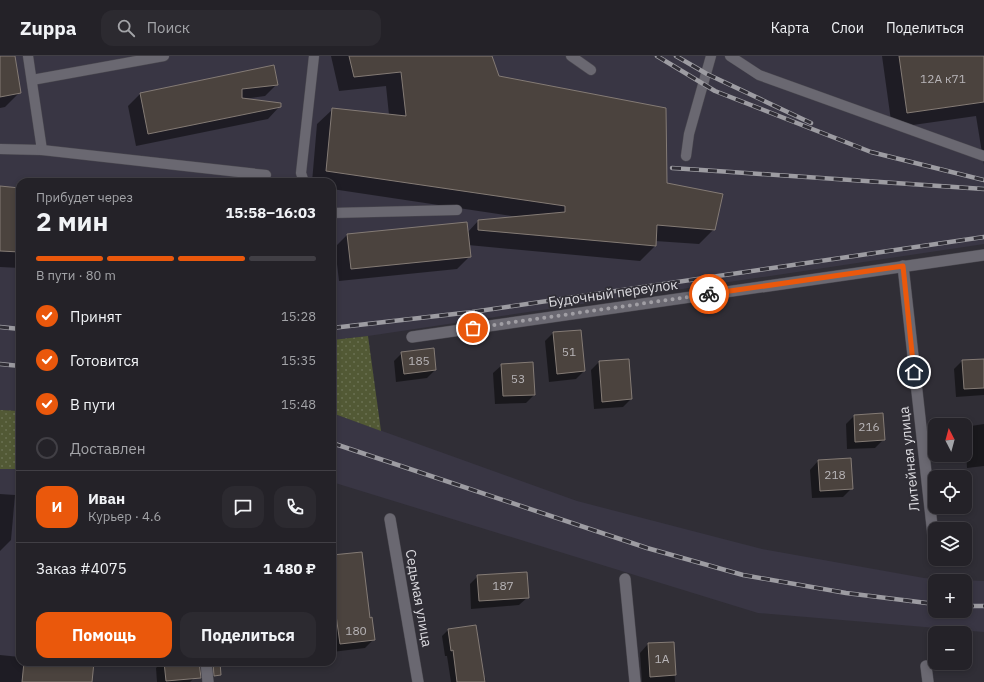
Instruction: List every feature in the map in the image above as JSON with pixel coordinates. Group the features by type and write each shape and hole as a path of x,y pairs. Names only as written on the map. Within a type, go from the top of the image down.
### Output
{"street":[{"name":"Будочный переулок","path":"412,337 984,255"},
{"name":"Литейная улица","path":"903,266 932,522"},
{"name":"Седьмая улица","path":"390,519 418,682"},
{"path":"625,579 635,682"},
{"path":"206,666 208,682"},
{"path":"926,666 928,682"}],"lane":[{"path":"28,56 42,150"},
{"path":"32,80 164,56"},
{"path":"303,178 301,173 314,56"},
{"path":"571,56 591,70"},
{"path":"686,156 689,134 711,56"},
{"path":"730,56 759,75 984,156"},
{"path":"0,149 42,150 266,175"},
{"path":"336,213 457,210"}],"shaded area":[{"path":"0,56 984,56 984,244 368,336 336,340 336,178 16,178 16,411 0,410"},
{"path":"336,414 577,501 762,549 928,578 928,618 972,618 972,580 984,581 984,632 972,631 972,626 928,626 928,627 758,613 336,483"},
{"path":"0,469 16,469 16,666 94,666 92,682 0,682"}],"green space":[{"path":"368,336 381,431 336,414 336,340"},
{"path":"0,410 16,411 16,469 0,469"}],"building":[{"path":"0,56 15,56 21,93 0,97"},
{"path":"349,56 492,56 499,76 666,108 667,183 723,194 715,230 657,225 656,246 478,230 478,220 565,212 565,206 326,171 332,108 406,116 401,72 354,77"},
{"path":"899,56 984,56 984,102 907,113"},
{"path":"274,65 278,85 242,89 242,98 281,103 281,107 148,134 140,93"},
{"path":"0,186 16,188 16,252 0,251"},
{"path":"467,222 471,257 351,269 347,234"},
{"path":"581,330 585,371 557,374 553,332"},
{"path":"434,348 436,370 404,374 401,352"},
{"path":"629,359 632,399 602,402 599,361"},
{"path":"984,359 984,388 964,389 962,360"},
{"path":"533,362 535,395 503,396 501,364"},
{"path":"883,413 885,440 855,442 854,415"},
{"path":"851,458 853,489 820,491 818,460"},
{"path":"362,552 370,618 372,617 375,640 340,644 336,615 336,555"},
{"path":"527,572 529,598 479,601 477,575"},
{"path":"476,625 485,682 457,682 453,650 451,651 448,629"},
{"path":"674,642 676,675 650,677 648,643"},
{"path":"24,666 94,666 92,682 22,682"},
{"path":"164,666 200,666 201,678 166,681"},
{"path":"213,666 220,666 221,675 214,676"}],"railway":[{"path":"657,56 715,91 871,152 984,180"},
{"path":"676,56 707,74 811,123"},
{"path":"672,168 984,189"},
{"path":"336,328 472,312 984,237"},
{"path":"0,327 16,329"},
{"path":"0,364 16,366"},
{"path":"336,444 647,548 743,575 846,593 928,603"},
{"path":"972,606 984,606"}],"way so far":[{"path":"473,328 709,294"}],"route":[{"path":"709,294 903,266 914,372"}]}
